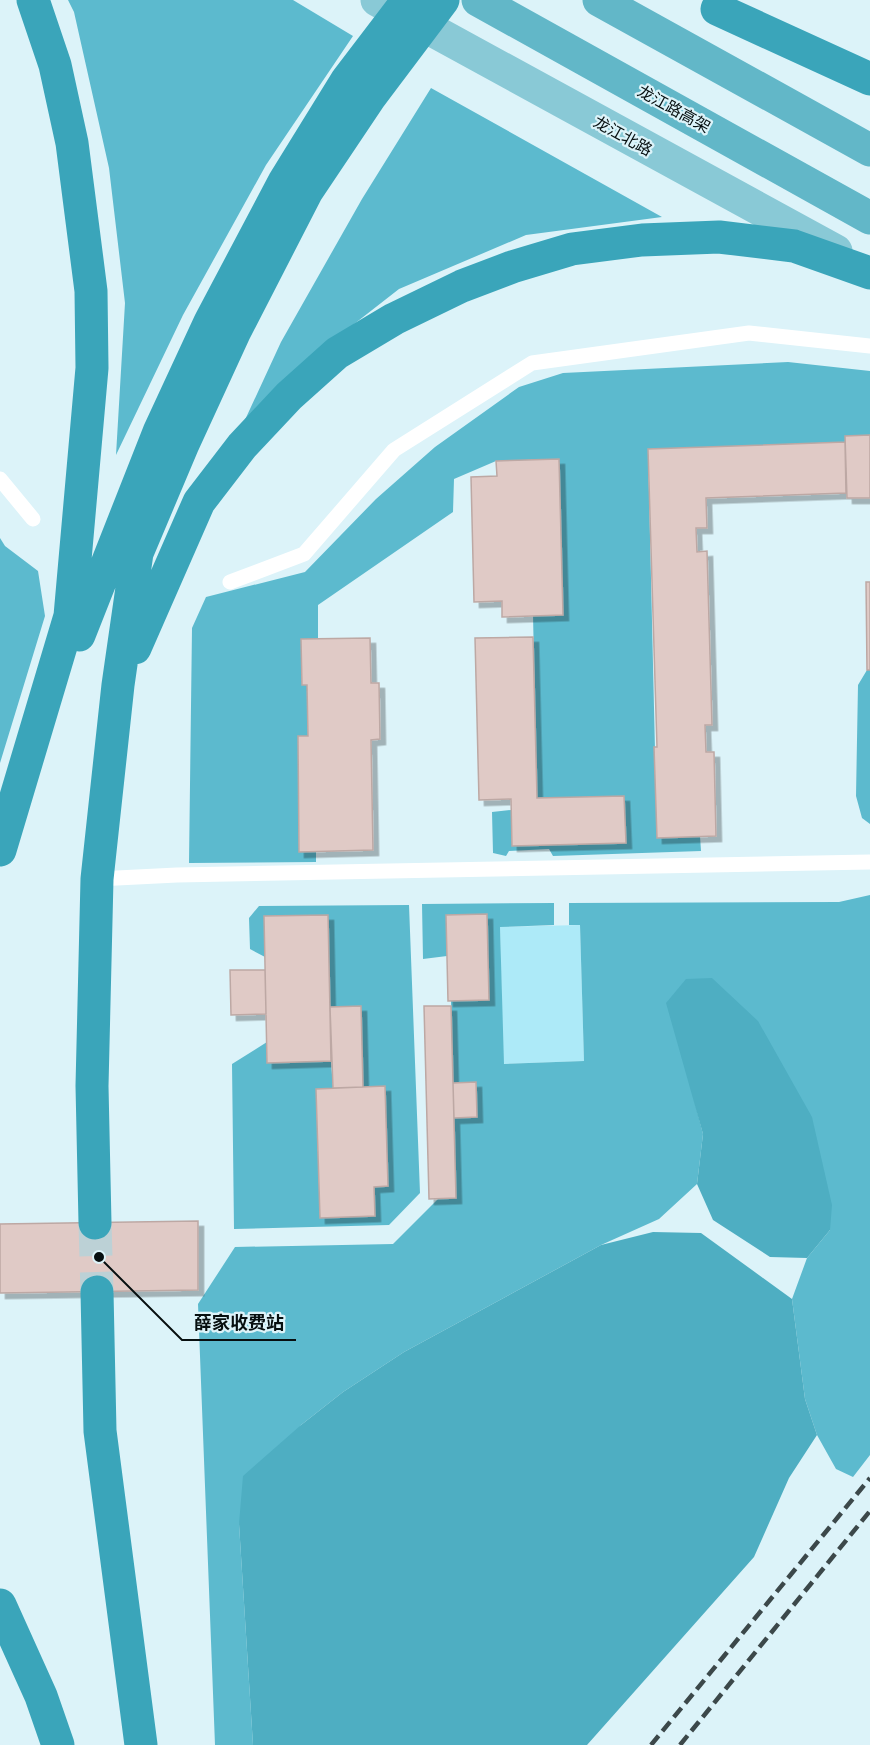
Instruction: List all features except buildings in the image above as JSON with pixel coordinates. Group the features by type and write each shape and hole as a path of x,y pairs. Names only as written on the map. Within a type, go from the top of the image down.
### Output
{"highway":[{"path":"0,850 70,616 92,368 91,291 72,143 55,65 33,0"},
{"path":"95,1223 92,1086 97,879 118,686 137,553 183,444 234,333 358,88 408,0"},
{"path":"44,709 82,627 159,432 210,322 284,182 358,88 443,0"},
{"name":"龙江路高架","path":"478,0 870,218"},
{"path":"599,0 870,150"},
{"path":"708,5 870,80"},
{"path":"118,686 199,502 242,446 289,396 337,353 394,319 462,286 512,267 572,249 642,240 719,237 794,246 870,271"},
{"path":"97,1292 100,1431 141,1745"},
{"path":"0,1605 41,1696 58,1745"}],"main road":[{"name":"龙江北路","path":"377,0 870,271"},
{"path":"708,5 870,93"}],"lane":[{"path":"230,582 304,554 394,450 532,363 749,333 870,346"},
{"path":"0,479 33,519"},
{"path":"97,879 189,875 870,862"}],"shaded area":[{"path":"68,0 293,0 353,36 266,165 183,315 116,455 125,303 109,168 74,12"},
{"path":"431,88 662,217 526,235 399,289 308,360 238,435 281,342 362,199"},
{"path":"788,362 870,371 870,435 845,444 648,449 657,837 700,836 701,851 553,856 549,849 509,851 506,856 493,853 492,812 511,810 512,845 626,842 624,796 537,798 533,615 563,614 559,459 496,461 454,479 453,512 318,605 318,639 301,640 302,684 307,685 308,736 298,737 299,851 316,852 316,862 189,863 192,628 206,597 305,572 376,499 435,447 519,387 563,373"},
{"path":"0,538 5,546 38,571 45,616 0,763"},
{"path":"867,670 870,670 870,824 862,818 856,796 858,685"},
{"path":"870,895 870,1455 853,1477 836,1469 817,1435 805,1399 792,1299 807,1258 830,1230 688,1076 703,1134 697,1184 659,1219 601,1245 404,1352 343,1392 301,1425 239,1524 253,1745 215,1745 198,1304 235,1247 393,1244 439,1198 454,1118 477,1116 476,1083 453,1083 451,1001 489,1000 487,914 446,915 447,956 423,959 422,904 554,903 554,925 500,927 504,1064 584,1061 580,925 569,925 569,903 839,902"},
{"path":"409,905 420,1193 389,1225 234,1229 232,1064 267,1042 267,1063 331,1061 333,1088 316,1089 320,1217 375,1216 374,1187 388,1186 385,1087 363,1087 361,1006 330,1007 328,915 264,916 265,957 250,949 249,918 259,906"},
{"path":"580,925 584,1061 503,1064 500,927"},
{"path":"712,978 758,1021 812,1117 832,1205 830,1230 807,1258 770,1257 713,1220 697,1184 703,1134 666,1003 686,979"},
{"path":"653,1232 701,1233 792,1299 805,1399 817,1435 789,1478 754,1557 587,1745 253,1745 239,1524 243,1476 343,1392 404,1352 601,1245"}],"tunnel":[{"path":"95,1223 97,1292"}],"railway":[{"path":"651,1745 870,1478"},
{"path":"680,1745 870,1511"}],"place":[{"name":"薛家收费站","path":"99,1257"}]}
